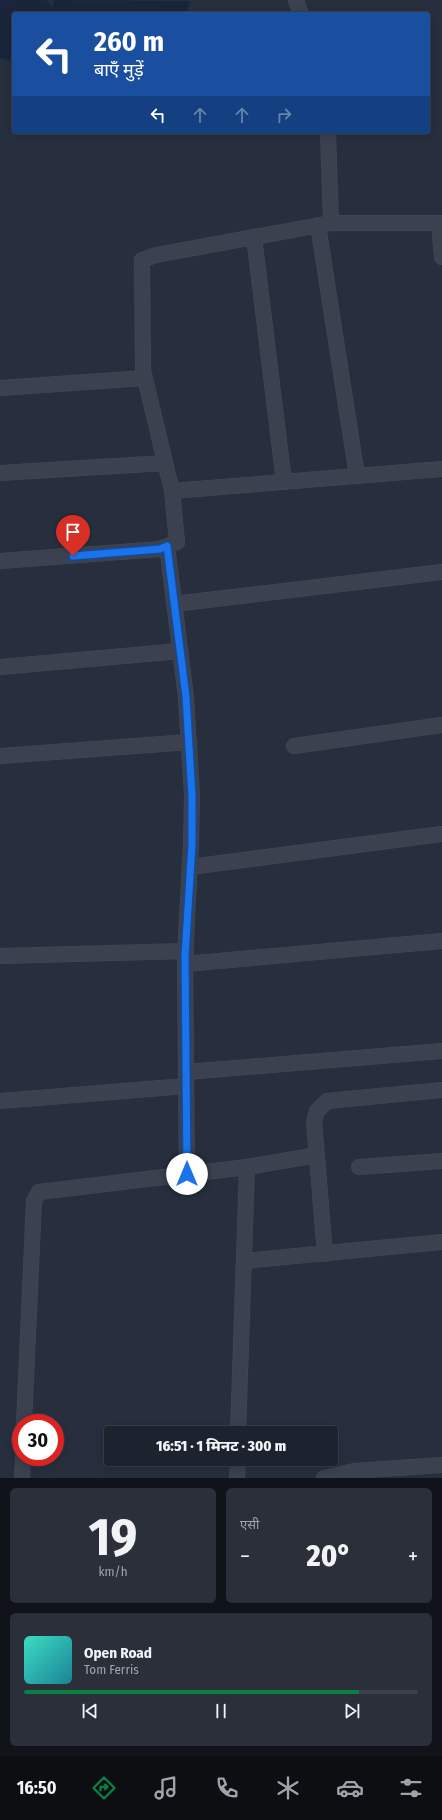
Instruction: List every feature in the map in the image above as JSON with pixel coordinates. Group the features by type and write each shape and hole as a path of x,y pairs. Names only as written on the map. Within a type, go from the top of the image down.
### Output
{"street":[{"path":"296,0 300,12"},
{"path":"328,134 324,224 358,476"},
{"path":"0,561 160,549 178,542 172,491 143,370 142,260 156,255 324,224 440,223 442,257"},
{"path":"254,237 284,482"},
{"path":"0,388 145,378"},
{"path":"0,473 165,463"},
{"path":"172,491 442,469"},
{"path":"167,546 186,697 190,742 192,796 186,957 187,1174"},
{"path":"174,604 442,572"},
{"path":"0,666 180,651"},
{"path":"294,746 442,725"},
{"path":"0,756 190,742"},
{"path":"190,867 442,834"},
{"path":"0,956 186,957 442,941"},
{"path":"0,1101 442,1051"},
{"path":"325,1254 314,1121 317,1111 327,1101 442,1090"},
{"path":"24,1414 34,1201 39,1192 248,1167 317,1155"},
{"path":"359,1168 442,1161"},
{"path":"238,1426 248,1167"},
{"path":"244,1261 442,1242"},
{"path":"324,1478 354,1471 442,1465"},
{"path":"22,1478 23,1466"},
{"path":"237,1478 238,1466"}],"water":[{"path":"0,0 47,0 52,8 54,0 190,1 187,12 12,12 12,61 0,58"}],"route":[{"path":"73,556 160,549 167,546 186,697 190,742 192,796 192,844 185,956 187,1174"}]}
